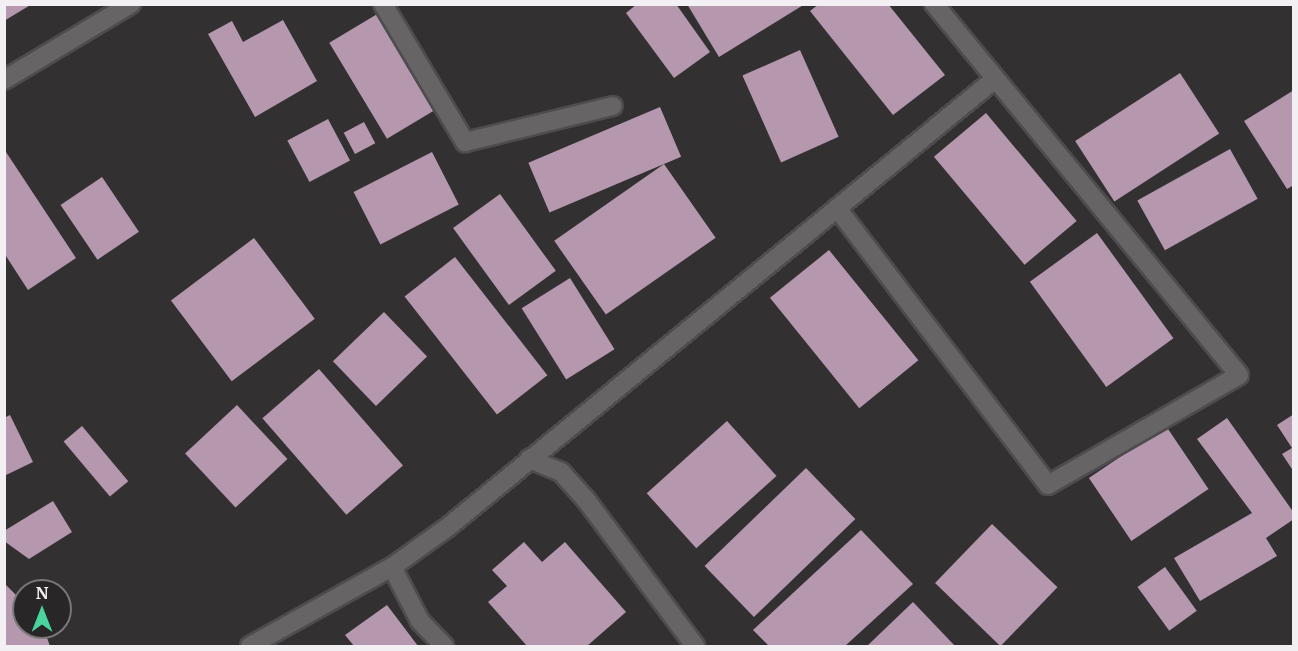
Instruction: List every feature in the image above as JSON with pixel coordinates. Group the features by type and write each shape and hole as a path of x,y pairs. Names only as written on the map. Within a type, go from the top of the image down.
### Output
{"street":[{"path":"4,80 91,25 131,4"},
{"path":"383,4 465,142 613,106"},
{"path":"837,208 1048,485 1239,375 934,4"},
{"path":"250,646 392,567 448,526 995,80"},
{"path":"529,459 561,472 587,501 695,646"},
{"path":"392,567 420,621 444,646"}],"building":[{"path":"4,4 32,4 4,21"},
{"path":"637,4 676,4 710,52 674,78 626,13"},
{"path":"687,4 805,4 719,57"},
{"path":"819,4 888,4 945,75 893,115 810,11"},
{"path":"379,13 437,109 387,139 329,43"},
{"path":"283,20 317,81 255,117 208,34 232,21 243,42"},
{"path":"800,50 839,137 781,162 742,76"},
{"path":"1180,73 1219,133 1114,201 1075,141"},
{"path":"1294,90 1294,185 1287,189 1244,121"},
{"path":"660,107 681,157 549,213 528,163"},
{"path":"986,113 1077,221 1025,265 934,157"},
{"path":"328,119 350,160 309,182 287,141"},
{"path":"364,122 375,143 355,154 344,133"},
{"path":"4,149 76,258 28,290 4,253"},
{"path":"1230,149 1258,199 1165,250 1137,200"},
{"path":"432,152 459,205 380,245 354,192"},
{"path":"664,164 716,238 606,315 554,241"},
{"path":"102,177 139,232 97,260 61,205"},
{"path":"500,194 556,271 509,305 453,228"},
{"path":"1097,233 1173,338 1106,387 1030,282"},
{"path":"254,238 315,319 232,381 171,301"},
{"path":"829,250 918,360 859,408 770,298"},
{"path":"455,257 547,375 497,415 405,296"},
{"path":"570,278 615,349 566,379 522,308"},
{"path":"384,312 427,357 376,406 333,361"},
{"path":"319,369 403,466 346,515 262,418"},
{"path":"237,405 287,459 236,508 185,453"},
{"path":"1294,414 1294,472 1282,454 1292,448 1277,425"},
{"path":"10,415 33,462 4,476 4,418"},
{"path":"1227,418 1294,513 1294,519 1266,538 1277,556 1200,601 1174,558 1252,513 1197,439"},
{"path":"727,421 777,476 696,548 647,493"},
{"path":"82,426 128,481 110,497 64,441"},
{"path":"1166,426 1208,489 1131,541 1089,478"},
{"path":"806,468 855,519 754,617 705,566"},
{"path":"53,501 72,532 29,559 4,541 4,531"},
{"path":"992,524 1057,587 1000,646 935,583"},
{"path":"861,530 913,584 845,646 769,646 753,630"},
{"path":"524,542 542,562 565,542 626,612 587,646 527,646 488,602 507,586 492,570"},
{"path":"1165,567 1197,611 1169,631 1137,587"},
{"path":"4,583 12,591 12,639 47,639 50,646 4,646"},
{"path":"913,602 955,646 867,646"},
{"path":"387,605 418,646 354,646 345,635"}]}
